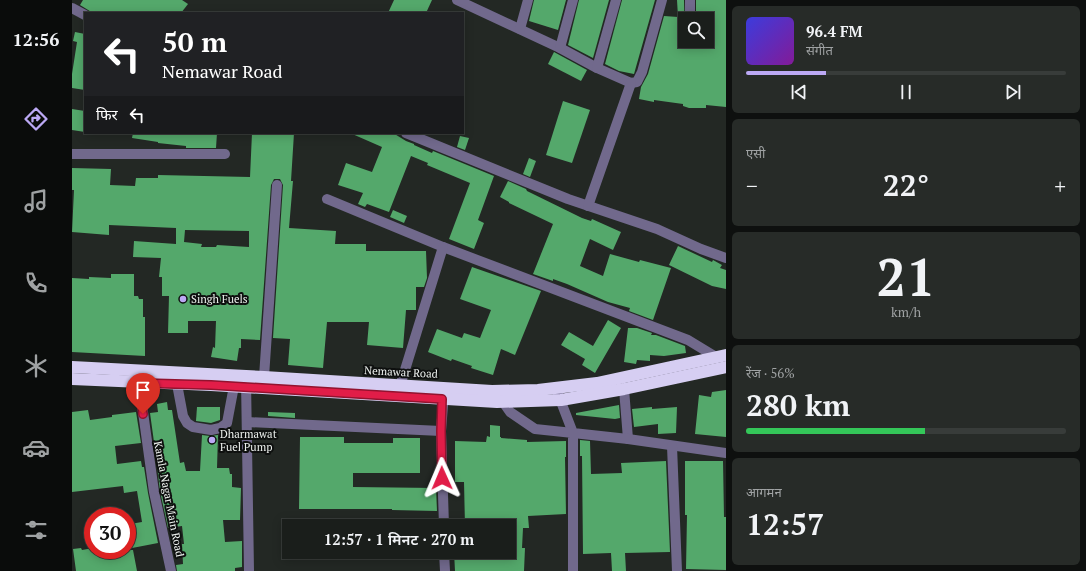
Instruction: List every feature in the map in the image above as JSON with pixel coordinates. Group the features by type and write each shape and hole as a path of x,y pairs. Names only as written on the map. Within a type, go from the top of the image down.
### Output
{"highway":[{"name":"Nemawar Road","path":"502,396 597,383 721,356"},
{"name":"Nemawar Road","path":"72,367 246,382 561,400 624,389 726,367"},
{"name":"Nemawar Road","path":"72,379 234,386 264,377 400,386 443,393"}],"street":[{"path":"457,0 631,83 637,82 642,72 662,0"},
{"path":"520,29 528,0"},
{"path":"560,48 573,0"},
{"path":"597,68 616,0"},
{"path":"690,0 690,12"},
{"path":"72,8 84,14"},
{"path":"588,206 631,83"},
{"path":"408,134 588,206 656,229 701,249 726,258"},
{"path":"72,154 225,154"},
{"path":"264,377 277,185"},
{"path":"327,199 443,247 688,340 721,356"},
{"path":"400,386 443,247"},
{"path":"246,382 250,571"},
{"name":"Kamla Nagar Main Road","path":"139,383 154,492 171,571"},
{"path":"178,384 183,416 187,423 193,427 211,430 220,428 226,423 234,386"},
{"path":"556,388 573,433 573,571"},
{"path":"624,389 628,439"},
{"path":"443,393 441,431 444,519"},
{"path":"502,396 510,412 535,429 628,439 726,453"},
{"path":"247,422 441,431"},
{"path":"672,446 677,571"},
{"path":"444,559 445,571"}],"building":[{"path":"83,0 182,0 188,4 182,12 91,12 80,5"},
{"path":"394,0 432,0 426,12 388,12"},
{"path":"534,0 566,0 558,30 529,21"},
{"path":"579,0 609,0 593,58 568,45"},
{"path":"622,0 655,0 634,74 619,71 605,64"},
{"path":"677,0 684,0 684,12 678,12 678,17"},
{"path":"696,0 726,0 726,107 706,105 706,108 689,108 683,106 683,104 654,100 654,102 639,99 641,87 648,74 664,16 678,17 678,48 714,48 714,12 696,12"},
{"path":"75,32 84,34 84,90 72,88 72,74 77,42 73,41"},
{"path":"554,52 587,70 581,81 548,64"},
{"path":"563,101 590,110 572,163 546,155"},
{"path":"72,109 84,111 84,132 72,130"},
{"path":"133,134 217,134 216,148 186,148 186,146 132,138"},
{"path":"252,134 294,134 291,181 293,181 289,228 336,231 335,244 366,244 366,251 426,251 427,278 424,287 416,287 416,310 406,310 403,348 367,345 369,322 327,322 323,368 288,365 290,339 273,338 283,185 280,179 274,179 271,185 260,340 241,339 241,348 239,348 237,361 211,357 213,347 215,348 216,321 188,321 188,333 168,333 169,296 162,296 162,277 159,277 161,258 133,257 134,241 176,244 176,228 109,225 109,235 72,232 74,190 72,190 72,168 111,169 110,185 135,186 136,178 158,178 158,175 250,177","holes":["185,230 249,231 249,247 217,245 216,247 201,247 202,244 184,242"]},
{"path":"352,134 395,134 432,153 433,151 494,176 478,220 484,223 474,249 449,239 470,183 427,165 428,163 411,156 389,212 367,204 365,207 358,204 363,193 338,185 346,163 372,172 382,147"},
{"path":"460,136 469,138 465,150 457,147"},
{"path":"529,158 536,161 530,177 523,174"},
{"path":"508,181 582,218 591,221 592,219 621,232 613,250 590,239 580,266 603,276 610,254 639,262 640,260 671,268 653,320 629,311 630,308 608,302 553,279 553,281 533,274 553,224 509,203 500,197"},
{"path":"393,210 407,216 404,223 390,217"},
{"path":"678,246 712,262 713,260 722,265 720,268 726,270 726,289 712,286 669,265"},
{"path":"472,267 541,291 515,355 501,349 493,375 471,368 472,366 452,359 451,361 428,352 437,329 462,338 464,333 480,338 491,310 460,299"},
{"path":"111,274 134,274 134,296 138,296 139,299 143,299 143,317 145,317 145,356 72,352 72,278 111,278"},
{"path":"608,320 621,328 595,373 582,365 585,359 561,345 569,332 593,346"},
{"path":"628,328 637,328 652,333 651,335 656,335 685,346 686,353 664,356 650,355 650,361 637,360 636,364 624,362"},
{"path":"726,390 726,437 695,434 699,395 711,397 712,392"},
{"path":"167,402 168,410 172,410 180,463 184,462 186,471 200,471 202,435 218,435 217,468 229,468 230,474 232,474 232,487 241,488 240,520 223,520 225,542 242,541 242,567 235,568 235,571 177,571 176,565 183,564 182,544 184,544 182,526 168,528 160,491 157,465 159,465 150,413 158,412 157,404"},
{"path":"619,405 620,418 615,419 576,415 576,413"},
{"path":"197,407 220,407 220,420 211,423 196,421"},
{"path":"652,407 652,409 677,407 676,433 658,434 658,424 634,427 632,409"},
{"path":"88,410 90,420 136,412 141,443 115,446 117,464 141,461 142,467 144,467 158,543 136,547 136,523 142,522 137,491 124,493 123,486 72,492 72,412"},
{"path":"268,412 295,413 295,418 268,416"},
{"path":"490,425 500,426 501,438 527,440 527,442 566,441 566,514 528,516 529,528 523,528 522,548 525,548 524,571 455,571 454,559 516,559 516,519 465,519 464,482 455,482 455,441 486,442 487,436 490,437"},
{"path":"300,437 344,437 344,443 393,443 393,438 420,438 420,473 353,473 353,487 436,488 437,511 392,509 299,509"},
{"path":"580,440 590,441 591,474 622,473 621,463 666,461 670,552 625,553 626,571 612,571 611,553 583,554 582,456 580,456"},
{"path":"685,461 723,461 724,517 726,517 726,570 686,569 687,515 685,515"},
{"path":"81,548 82,550 84,550 84,559 135,559 137,571 76,571 73,549"}],"place":[{"name":"Singh Fuels","path":"183,299"},
{"name":"Dharmawat Fuel Pump","path":"212,440"}],"route":[{"path":"143,414 139,383 211,385 442,399 442,478"}]}
